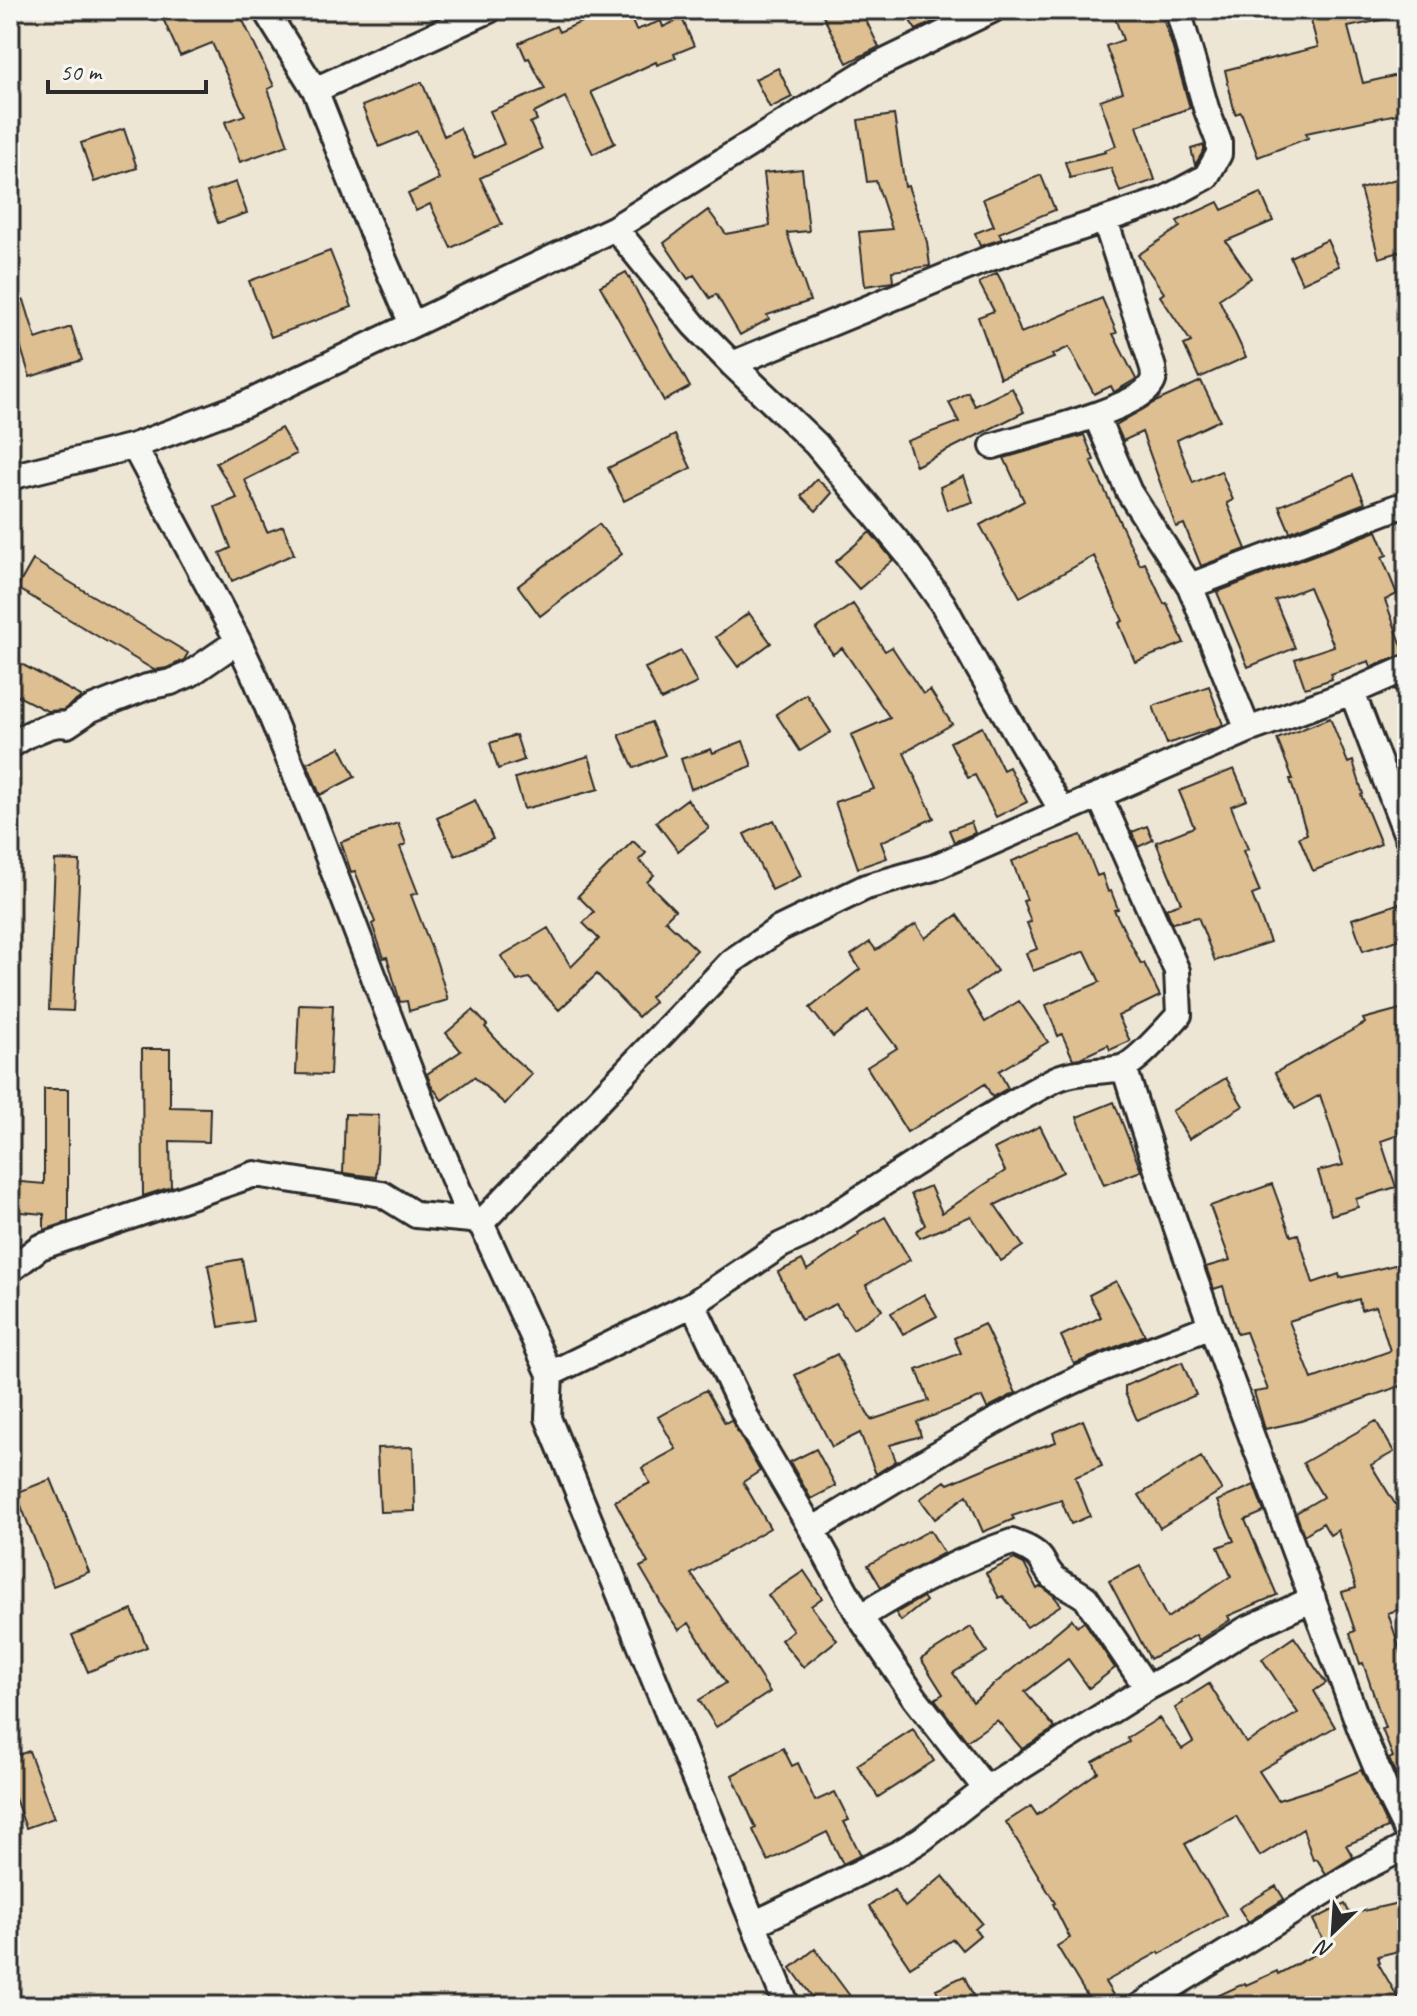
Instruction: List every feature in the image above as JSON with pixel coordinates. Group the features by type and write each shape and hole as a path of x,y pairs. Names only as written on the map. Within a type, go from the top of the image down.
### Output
{"street":[{"path":"265,10 315,90 412,324"},
{"path":"315,90 489,10"},
{"path":"10,477 134,446 246,404 615,228 872,68 992,10"},
{"path":"732,364 985,260 1163,200 1206,177 1219,154 1219,142 1178,10"},
{"path":"993,446 1096,416 1140,395 1154,379 1105,220"},
{"path":"615,228 694,325 816,444 910,557 943,604 1062,811"},
{"path":"1096,416 1129,492 1190,586 1248,730"},
{"path":"134,446 256,679 312,815 426,1113 550,1374 548,1418 787,2006"},
{"path":"1190,586 1397,507 1407,507"},
{"path":"10,746 60,723 67,725 91,709 190,674 238,641"},
{"path":"476,1222 732,961 779,929 866,887 933,868 1248,730 1407,668"},
{"path":"1352,692 1407,836"},
{"path":"550,1374 693,1304 781,1245 807,1233 999,1110 1055,1079 1124,1067 1157,1039 1179,1015 1177,971 1099,795"},
{"path":"1124,1067 1150,1152 1211,1326 1360,1728 1407,1832"},
{"path":"10,1270 40,1247 255,1174 382,1194 416,1215 476,1222"},
{"path":"693,1304 748,1421 860,1617 915,1698 986,1789"},
{"path":"812,1530 954,1443 1016,1410 1080,1378 1211,1326"},
{"path":"860,1617 942,1570 1012,1542 1039,1556 1048,1572 1058,1581 1086,1598 1147,1688"},
{"path":"754,1924 901,1852 986,1789 1147,1688 1245,1630 1313,1599"},
{"path":"1140,2006 1360,1870 1407,1846"}],"building":[{"path":"159,10 238,10 274,86 268,89 288,145 240,162 225,122 245,115 212,43 180,56"},
{"path":"608,10 627,10 636,30 661,21 663,27 682,18 694,46 674,54 676,58 657,65 656,62 591,92 615,143 593,154 565,97 534,113 537,120 530,123 542,149 480,178 502,224 451,248 430,204 416,211 408,194 439,179 417,131 379,147 362,106 422,82 444,136 460,128 474,158 504,144 490,111 545,89 519,43 556,26 559,32"},
{"path":"820,10 861,10 879,47 847,63"},
{"path":"903,10 951,10 916,30"},
{"path":"1112,10 1160,10 1190,108 1137,126 1155,180 1120,192 1111,168 1070,178 1065,162 1106,152 1116,146 1100,100 1123,92 1106,46 1123,40"},
{"path":"1308,10 1390,10 1391,18 1348,27 1363,83 1407,73 1407,112 1306,133 1308,138 1258,157 1241,112 1235,114 1225,70 1318,47"},
{"path":"778,68 792,97 770,108 755,79"},
{"path":"894,115 905,187 908,186 927,242 930,266 892,271 893,282 865,286 859,232 892,229 876,181 867,182 858,120"},
{"path":"124,129 137,168 94,182 81,143"},
{"path":"1204,145 1204,150 1195,165 1191,149"},
{"path":"802,169 809,231 787,233 810,301 767,315 769,319 740,335 716,294 710,298 694,275 688,279 664,243 708,210 726,234 770,226 764,173"},
{"path":"1041,175 1055,210 999,233 1002,239 980,246 975,233 994,226 983,199"},
{"path":"1407,176 1407,250 1379,258 1360,189"},
{"path":"236,182 247,213 218,223 207,192"},
{"path":"1261,193 1273,221 1226,241 1251,278 1219,299 1246,357 1199,378 1184,345 1191,342 1160,296 1164,293 1138,255 1180,227 1177,221 1218,202 1222,210"},
{"path":"1327,240 1339,266 1302,283 1290,257"},
{"path":"330,251 352,307 271,337 249,281"},
{"path":"626,272 690,387 664,401 600,286"},
{"path":"997,273 1021,333 1102,298 1117,333 1113,334 1136,379 1114,392 1111,386 1094,394 1069,347 1052,355 1054,358 1000,378 978,317 994,311 979,283"},
{"path":"24,300 36,339 71,327 82,360 30,377 17,335 10,338 10,305"},
{"path":"1201,381 1220,420 1177,440 1193,483 1221,471 1233,500 1227,503 1246,549 1201,566 1184,524 1176,527 1142,432 1123,441 1116,425 1153,403"},
{"path":"1012,388 1024,412 916,466 907,441 959,422 949,403 968,392 975,406"},
{"path":"281,428 296,454 245,480 267,532 283,526 294,554 232,581 220,553 231,548 215,507 237,498 216,463"},
{"path":"675,435 691,468 624,501 608,468"},
{"path":"1084,435 1094,460 1091,461 1140,565 1145,563 1184,643 1135,662 1119,623 1123,621 1094,556 1020,597 980,525 1024,501 1004,458"},
{"path":"1353,475 1365,503 1290,532 1279,506"},
{"path":"964,476 973,502 947,510 940,487"},
{"path":"817,479 832,493 816,511 801,496"},
{"path":"599,524 622,554 540,616 518,586"},
{"path":"1377,531 1387,555 1382,557 1397,594 1385,600 1405,654 1371,667 1369,661 1331,674 1332,679 1305,688 1295,659 1334,646 1309,587 1275,600 1295,648 1248,667 1217,592"},
{"path":"870,532 893,560 859,589 835,562"},
{"path":"33,560 188,653 184,660 154,670 17,588"},
{"path":"853,604 885,651 892,647 923,694 930,690 952,724 904,753 934,818 881,842 887,858 858,868 835,802 874,789 851,735 890,718 842,648 833,654 816,629"},
{"path":"749,613 771,643 738,667 716,637"},
{"path":"681,651 697,683 661,700 645,668"},
{"path":"10,658 80,698 63,710 47,711 10,692"},
{"path":"1407,684 1407,717 1395,689"},
{"path":"1209,686 1223,725 1167,744 1153,706"},
{"path":"806,694 831,732 800,751 776,714"},
{"path":"1330,718 1348,763 1353,761 1361,795 1381,844 1313,871 1299,837 1307,834 1290,779 1293,779 1277,739"},
{"path":"651,722 665,755 634,768 619,735"},
{"path":"982,727 1003,770 1009,767 1027,802 996,817 975,775 968,778 950,742"},
{"path":"516,735 524,760 498,769 490,743"},
{"path":"743,741 752,766 691,789 681,759 711,749 713,753"},
{"path":"340,747 355,777 320,795 307,763"},
{"path":"589,756 599,789 524,809 515,778"},
{"path":"1234,769 1247,800 1231,806 1248,849 1243,851 1260,892 1252,895 1270,942 1215,961 1198,917 1172,923 1166,908 1181,903 1156,842 1194,827 1179,791"},
{"path":"687,799 709,828 678,851 656,822"},
{"path":"475,800 493,839 455,856 437,818"},
{"path":"774,820 801,876 772,890 744,834"},
{"path":"971,822 975,833 954,842 949,830"},
{"path":"398,823 406,844 400,847 418,893 411,895 448,1000 409,1011 407,1001 400,1002 387,957 384,958 372,924 375,922 355,871 351,872 341,842"},
{"path":"1147,826 1153,840 1138,847 1132,832"},
{"path":"1081,835 1097,876 1102,874 1108,892 1111,891 1118,909 1114,910 1160,996 1118,1016 1130,1041 1110,1050 1108,1045 1073,1059 1062,1034 1058,1036 1046,1005 1100,982 1085,951 1033,971 1026,953 1037,949 1027,923 1031,922 1023,901 1027,900 1012,861"},
{"path":"633,841 646,853 639,860 654,875 647,882 675,910 665,920 697,950 650,997 654,1002 638,1017 597,974 559,1010 529,978 517,981 501,956 548,928 571,967 599,939 583,923 594,912 578,896"},
{"path":"55,860 80,861 73,1011 49,1010"},
{"path":"1407,901 1407,937 1363,951 1352,919"},
{"path":"957,915 997,971 967,992 985,1022 1019,1001 1048,1042 999,1071 1008,1088 992,1097 985,1084 907,1132 867,1067 897,1048 868,1010 833,1037 810,1008 860,969 851,955 870,942 876,950 916,924 925,938"},
{"path":"299,1004 333,1005 330,1075 296,1074"},
{"path":"1404,1008 1407,1017 1407,1078 1398,1080 1407,1107 1407,1132 1381,1141 1396,1187 1356,1199 1358,1207 1331,1215 1318,1171 1343,1165 1320,1095 1295,1109 1275,1073 1365,1023 1363,1019"},
{"path":"473,1010 510,1055 532,1074 505,1104 474,1077 442,1100 427,1074 461,1051 446,1033"},
{"path":"142,1049 170,1049 170,1107 210,1108 209,1142 170,1141 171,1187 143,1196"},
{"path":"1226,1078 1243,1106 1189,1139 1172,1111"},
{"path":"44,1089 68,1089 68,1222 44,1230 44,1214 10,1211 10,1181 44,1184"},
{"path":"1114,1102 1141,1171 1104,1185 1077,1117"},
{"path":"345,1114 379,1115 376,1177 343,1173"},
{"path":"1040,1126 1063,1172 995,1205 1023,1246 1001,1261 971,1216 920,1238 916,1231 925,1225 911,1194 930,1186 942,1213 1005,1171 994,1149"},
{"path":"1272,1184 1291,1236 1298,1234 1313,1283 1339,1274 1340,1278 1407,1262 1407,1394 1403,1395 1400,1386 1301,1421 1265,1429 1254,1392 1268,1390 1246,1332 1237,1334 1223,1286 1214,1289 1206,1267 1230,1260 1210,1206","holes":["1359,1299 1361,1310 1376,1306 1390,1351 1312,1379 1289,1321"]},
{"path":"885,1217 910,1260 866,1285 882,1310 853,1329 836,1304 801,1320 778,1272 802,1260 807,1270"},
{"path":"242,1259 253,1321 219,1327 208,1265"},
{"path":"1116,1281 1145,1335 1074,1364 1061,1336 1101,1317 1089,1295"},
{"path":"924,1294 937,1316 903,1334 891,1313"},
{"path":"984,1324 1016,1393 987,1408 982,1397 917,1422 921,1436 890,1445 896,1461 876,1474 860,1433 832,1447 795,1375 837,1354 871,1420 929,1401 917,1370 961,1353 954,1338"},
{"path":"1182,1362 1196,1395 1137,1420 1125,1386"},
{"path":"706,1390 725,1423 731,1420 760,1471 743,1482 770,1528 691,1574 770,1692 716,1727 699,1700 726,1683 689,1623 679,1630 659,1602 640,1567 648,1563 615,1501 650,1483 642,1468 676,1449 658,1417"},
{"path":"1083,1420 1102,1466 1075,1477 1090,1516 1071,1524 1061,1500 1012,1516 1014,1519 983,1532 967,1495 935,1519 920,1499 945,1481 948,1484 1056,1442 1053,1433"},
{"path":"1376,1421 1394,1452 1371,1465 1407,1523 1407,1607 1388,1613 1407,1671 1407,1798 1389,1759 1393,1757 1382,1729 1385,1728 1350,1633 1355,1631 1342,1592 1356,1588 1338,1530 1330,1535 1323,1523 1304,1535 1296,1513 1323,1497 1303,1463"},
{"path":"413,1447 415,1511 380,1512 377,1448"},
{"path":"816,1449 836,1486 811,1499 790,1462"},
{"path":"1201,1457 1222,1490 1160,1528 1139,1495"},
{"path":"51,1479 89,1572 53,1586 16,1493"},
{"path":"1254,1485 1264,1512 1245,1520 1277,1595 1228,1616 1230,1620 1199,1640 1196,1635 1150,1659 1109,1581 1140,1566 1167,1618 1231,1576 1218,1547 1234,1541 1217,1501"},
{"path":"930,1530 944,1553 881,1587 868,1565"},
{"path":"1014,1559 1024,1564 1037,1589 1041,1586 1061,1605 1027,1627 1003,1596 999,1598 986,1573"},
{"path":"804,1571 822,1598 811,1606 837,1640 803,1667 781,1640 793,1630 768,1595"},
{"path":"923,1597 926,1601 901,1621 896,1613"},
{"path":"132,1610 147,1647 88,1672 72,1635"},
{"path":"1072,1619 1077,1626 1084,1621 1115,1668 1089,1688 1068,1659 1025,1692 1055,1728 1022,1749 997,1720 967,1741 935,1699 943,1694 921,1659 971,1627 987,1652 953,1673 973,1702"},
{"path":"1294,1637 1326,1683 1314,1691 1335,1727 1259,1771 1278,1800 1361,1770 1388,1828 1346,1845 1353,1857 1326,1874 1317,1859 1313,1860 1303,1829 1260,1856 1236,1816 1185,1844 1226,1915 1105,1982 1113,1995 1093,2006 1057,1946 1070,1938 1055,1903 1006,1822 1031,1806 1037,1815 1098,1772 1093,1762 1129,1742 1127,1738 1159,1718 1182,1749 1193,1742 1175,1708 1209,1684 1246,1743 1298,1713 1262,1659"},
{"path":"913,1729 934,1761 878,1797 857,1765"},
{"path":"783,1748 792,1766 798,1763 815,1801 835,1792 849,1820 844,1822 861,1855 843,1864 827,1832 768,1861 732,1775"},
{"path":"29,1751 54,1818 26,1828 10,1785 10,1758"},
{"path":"943,1876 982,1923 975,1929 980,1935 962,1950 953,1939 910,1967 869,1906 894,1890 905,1907"},
{"path":"1276,1886 1284,1899 1248,1922 1239,1908"},
{"path":"1407,1901 1407,1949 1378,1956 1378,1963 1400,2001 1391,2006 1196,2006 1245,1983 1277,1971 1278,1974 1327,1948 1313,1920 1345,1904 1350,1914"},
{"path":"815,1949 850,1996 837,2006 819,2006 791,1968"},
{"path":"964,1976 978,2006 944,2006 936,1989"}]}
